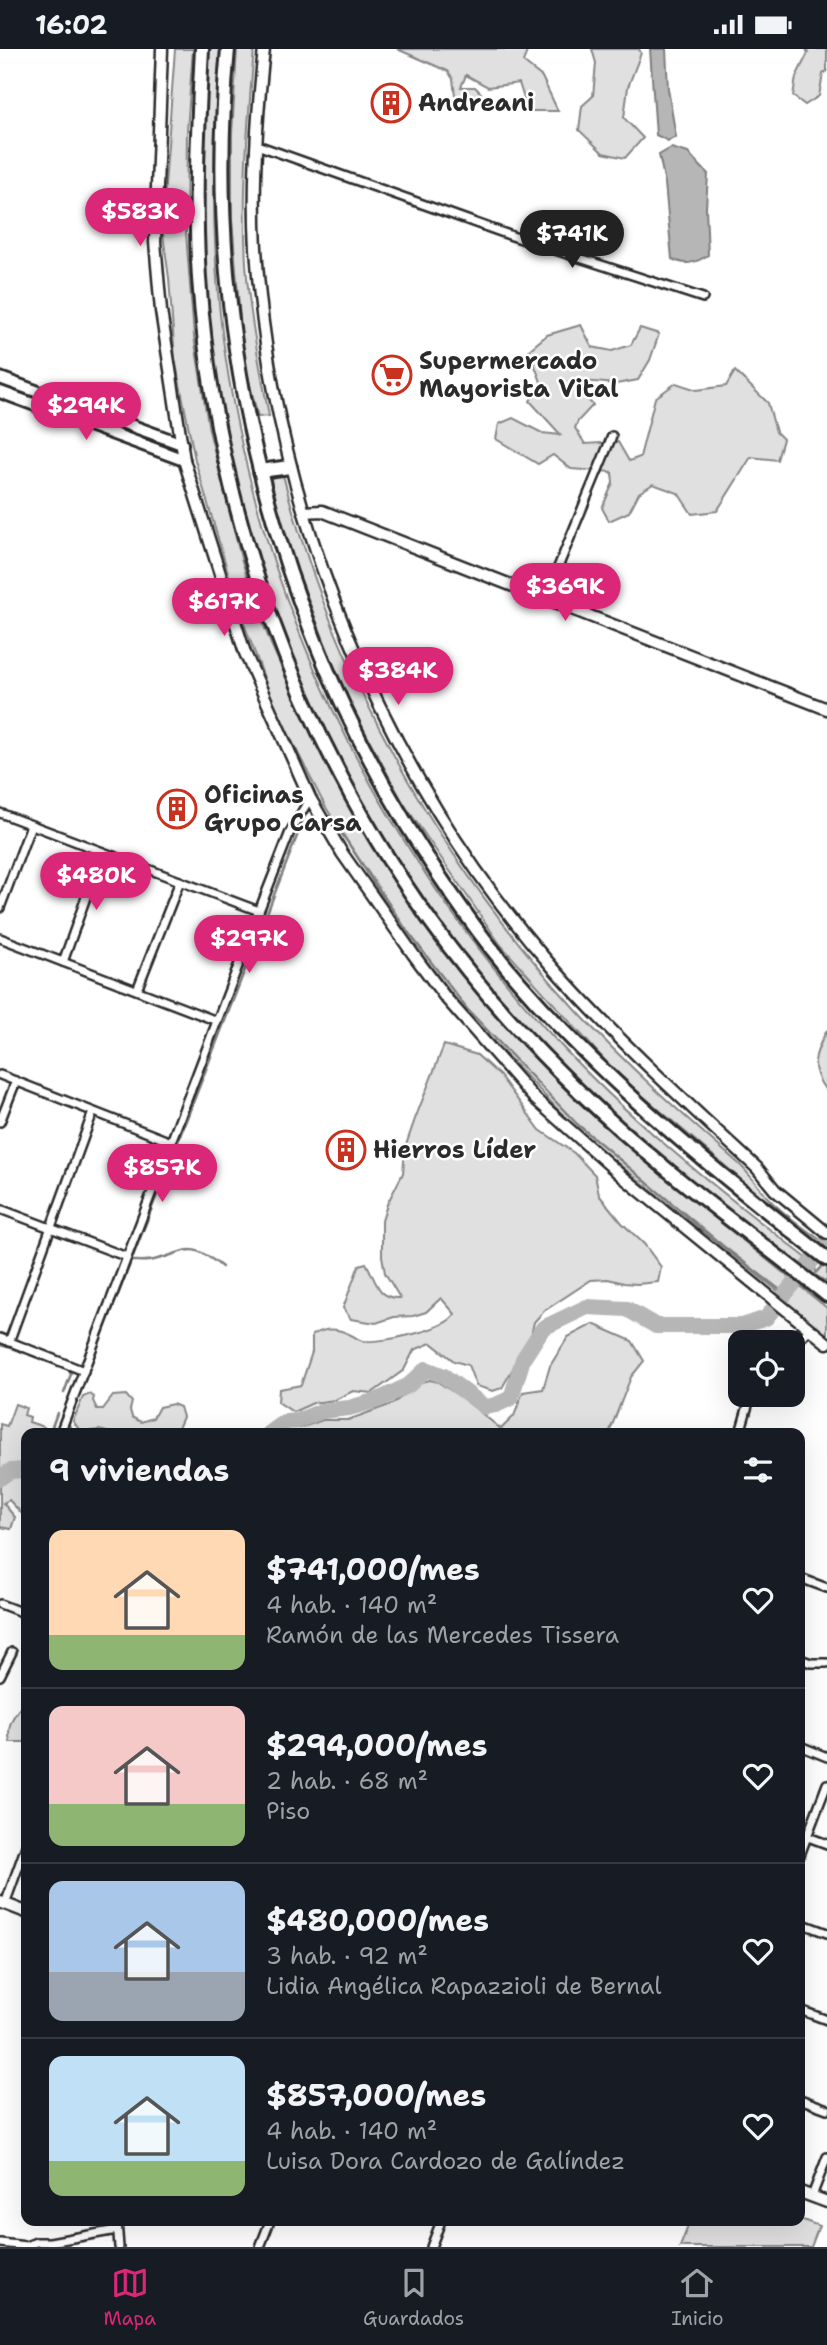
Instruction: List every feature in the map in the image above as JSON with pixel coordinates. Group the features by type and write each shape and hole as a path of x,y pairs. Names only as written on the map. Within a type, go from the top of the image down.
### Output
{"highway":[{"path":"202,49 197,155 197,246 213,395 230,479 255,569 274,627 323,738 376,836 417,902 468,970 525,1036 620,1129 827,1295"},
{"path":"228,49 223,136 226,258 234,339 260,471 291,578 318,652 344,709 386,788 460,907 517,980 604,1072 667,1131 827,1259"},
{"path":"260,471 290,467"}],"main road":[{"path":"0,378 182,445"},
{"path":"0,392 184,460"}],"street":[{"path":"162,49 155,242 161,311 184,460 245,653 310,798 349,864 421,965 445,997 534,1098 614,1170 827,1343"},
{"path":"264,49 257,145 256,247 270,369 290,467 304,512 323,571 371,687 453,835 494,893 554,969 626,1046 757,1168 775,1190 825,1232"},
{"path":"257,145 512,236 703,298"},
{"path":"545,599 612,436"},
{"path":"304,512 322,511 827,709"},
{"path":"62,1428 290,832 310,798"},
{"path":"0,813 259,911"},
{"path":"0,908 32,825"},
{"path":"63,962 102,852"},
{"path":"137,991 180,881"},
{"path":"0,938 217,1021"},
{"path":"0,1075 171,1142"},
{"path":"0,1122 16,1081"},
{"path":"9,1342 93,1112"},
{"path":"0,1209 127,1257"},
{"path":"805,1334 810,1329"},
{"path":"0,1338 84,1371"},
{"path":"741,1428 748,1407"},
{"path":"805,1580 827,1588"},
{"path":"0,1604 21,1612"},
{"path":"0,1676 12,1652"},
{"path":"805,1661 811,1664 827,1663"},
{"path":"805,1748 827,1757"},
{"path":"805,1831 827,1784"},
{"path":"805,1836 827,1844"},
{"path":"21,1858 2,1903 21,1910"},
{"path":"805,1925 827,1933"},
{"path":"805,2012 827,2020"},
{"path":"805,2101 827,2109"},
{"path":"812,2196 827,2157"},
{"path":"805,2194 827,2202"},
{"path":"117,2226 119,2247"},
{"path":"260,2247 268,2226"},
{"path":"430,2247 439,2226"},
{"path":"0,2243 26,2246 36,2242 117,2230"}],"shaded area":[{"path":"175,49 193,49 187,131 186,233 194,337 209,430 241,558 256,606 312,734 371,840 423,923 465,979 523,1046 613,1134 827,1308 827,1338 787,1306 789,1300 581,1134 464,1010 403,930 325,806 299,755 273,702 239,610 195,460 175,359 162,227"},
{"path":"206,49 220,49 215,119 214,226 222,332 239,430 263,526 295,620 333,711 379,798 431,882 489,962 554,1038 643,1125 706,1179 804,1256 815,1266 816,1273 823,1265 827,1268 827,1282 798,1265 795,1268 615,1115 546,1050 450,937 393,853 342,764 298,672 262,576 234,477 214,378 203,278 201,221"},
{"path":"237,49 254,49 246,156 245,236 255,340 269,416 258,417 243,357 232,219 232,134"},
{"path":"397,49 528,49 523,62 542,77 558,111 528,111 519,83 488,87 466,75 461,87 475,87 481,93 473,100 462,101 455,95 453,79 448,71"},
{"path":"592,49 639,49 641,53 628,87 624,118 643,138 625,158 603,153 579,130 582,106 593,96 596,63"},
{"path":"650,49 666,49 668,89 676,137 668,141 656,135"},
{"path":"806,49 827,49 827,71 823,74 819,96 805,105 793,96 796,77 808,53"},
{"path":"671,148 688,153 708,174 708,255 691,263 672,259 665,183 659,155"},
{"path":"581,325 592,347 612,351 631,345 640,328 659,334 650,360 638,380 616,384 584,381 584,396 593,405 575,428 585,444 618,442 629,461 640,457 655,398 676,383 697,390 726,386 735,371 768,403 776,432 783,439 777,460 751,457 717,511 692,514 678,493 653,484 639,493 629,512 609,521 602,508 613,483 612,472 571,469 553,455 538,464 496,439 499,424 513,418 542,433 561,435 530,401 541,382 529,350 547,335"},
{"path":"269,471 282,471 304,546 330,619 361,690 396,759 435,825 478,889 525,951 595,1030 655,1089 738,1163 776,1206 827,1245 827,1249 811,1239 616,1073 500,944 402,801 355,713 290,552 279,518"},
{"path":"827,1030 827,1092 817,1076 815,1061"},
{"path":"444,1045 477,1055 500,1076 540,1130 574,1153 595,1175 599,1195 644,1244 661,1267 658,1282 637,1284 608,1279 591,1280 544,1311 534,1322 531,1336 502,1388 493,1391 476,1386 468,1365 454,1361 431,1343 414,1350 404,1370 372,1393 353,1391 335,1400 313,1403 293,1412 278,1402 279,1389 301,1385 312,1352 312,1335 332,1329 363,1341 384,1340 427,1330 449,1320 455,1314 441,1298 426,1312 376,1323 351,1319 343,1308 359,1265 366,1263 382,1292 400,1298 385,1273 382,1221 387,1204 403,1173 405,1148"},
{"path":"593,1324 632,1341 644,1361 631,1377 611,1428 502,1428 514,1416 523,1392 543,1389 550,1366 568,1337"},
{"path":"430,1380 438,1382 500,1428 300,1428 323,1420 348,1420 392,1404 421,1382"},
{"path":"90,1394 94,1397 97,1409 103,1409 113,1396 126,1395 132,1402 132,1417 141,1422 153,1418 159,1407 173,1404 180,1407 183,1417 178,1428 78,1428 73,1421 83,1397"},
{"path":"15,1404 26,1408 24,1415 30,1417 29,1422 44,1427 21,1428 21,1466 8,1467 0,1474 0,1424 7,1426"},
{"path":"21,1472 21,1513 9,1500 3,1503 15,1517 11,1529 0,1527 0,1482"},
{"path":"21,1707 21,1742 10,1742 9,1730"},
{"path":"805,2221 819,2226 811,2247 680,2247 688,2226 805,2226"}],"waterway":[{"path":"330,816 405,928 467,1009 577,1124 723,1246 784,1293"},
{"path":"70,1428 68,1423 299,831 308,821 318,821"},
{"path":"276,1428 284,1422 297,1421 322,1411 349,1408 378,1400 409,1385 426,1369 444,1376 485,1407 496,1405 511,1398 523,1359 543,1328 587,1307 627,1309 656,1326 742,1326 766,1318 827,1242"},
{"path":"131,1261 151,1261 182,1251 195,1250 222,1267"},
{"path":"0,1345 12,1348"},
{"path":"30,1355 45,1360"},
{"path":"48,1361 68,1369 71,1374 64,1393"},
{"path":"52,1427 57,1413"},
{"path":"0,1478 10,1471 21,1470"}],"place":[{"name":"Andreani","path":"391,103"},
{"name":"Supermercado Mayorista Vital","path":"392,375"},
{"name":"Oficinas Grupo Carsa","path":"177,809"},
{"name":"Hierros Líder","path":"346,1150"}]}
